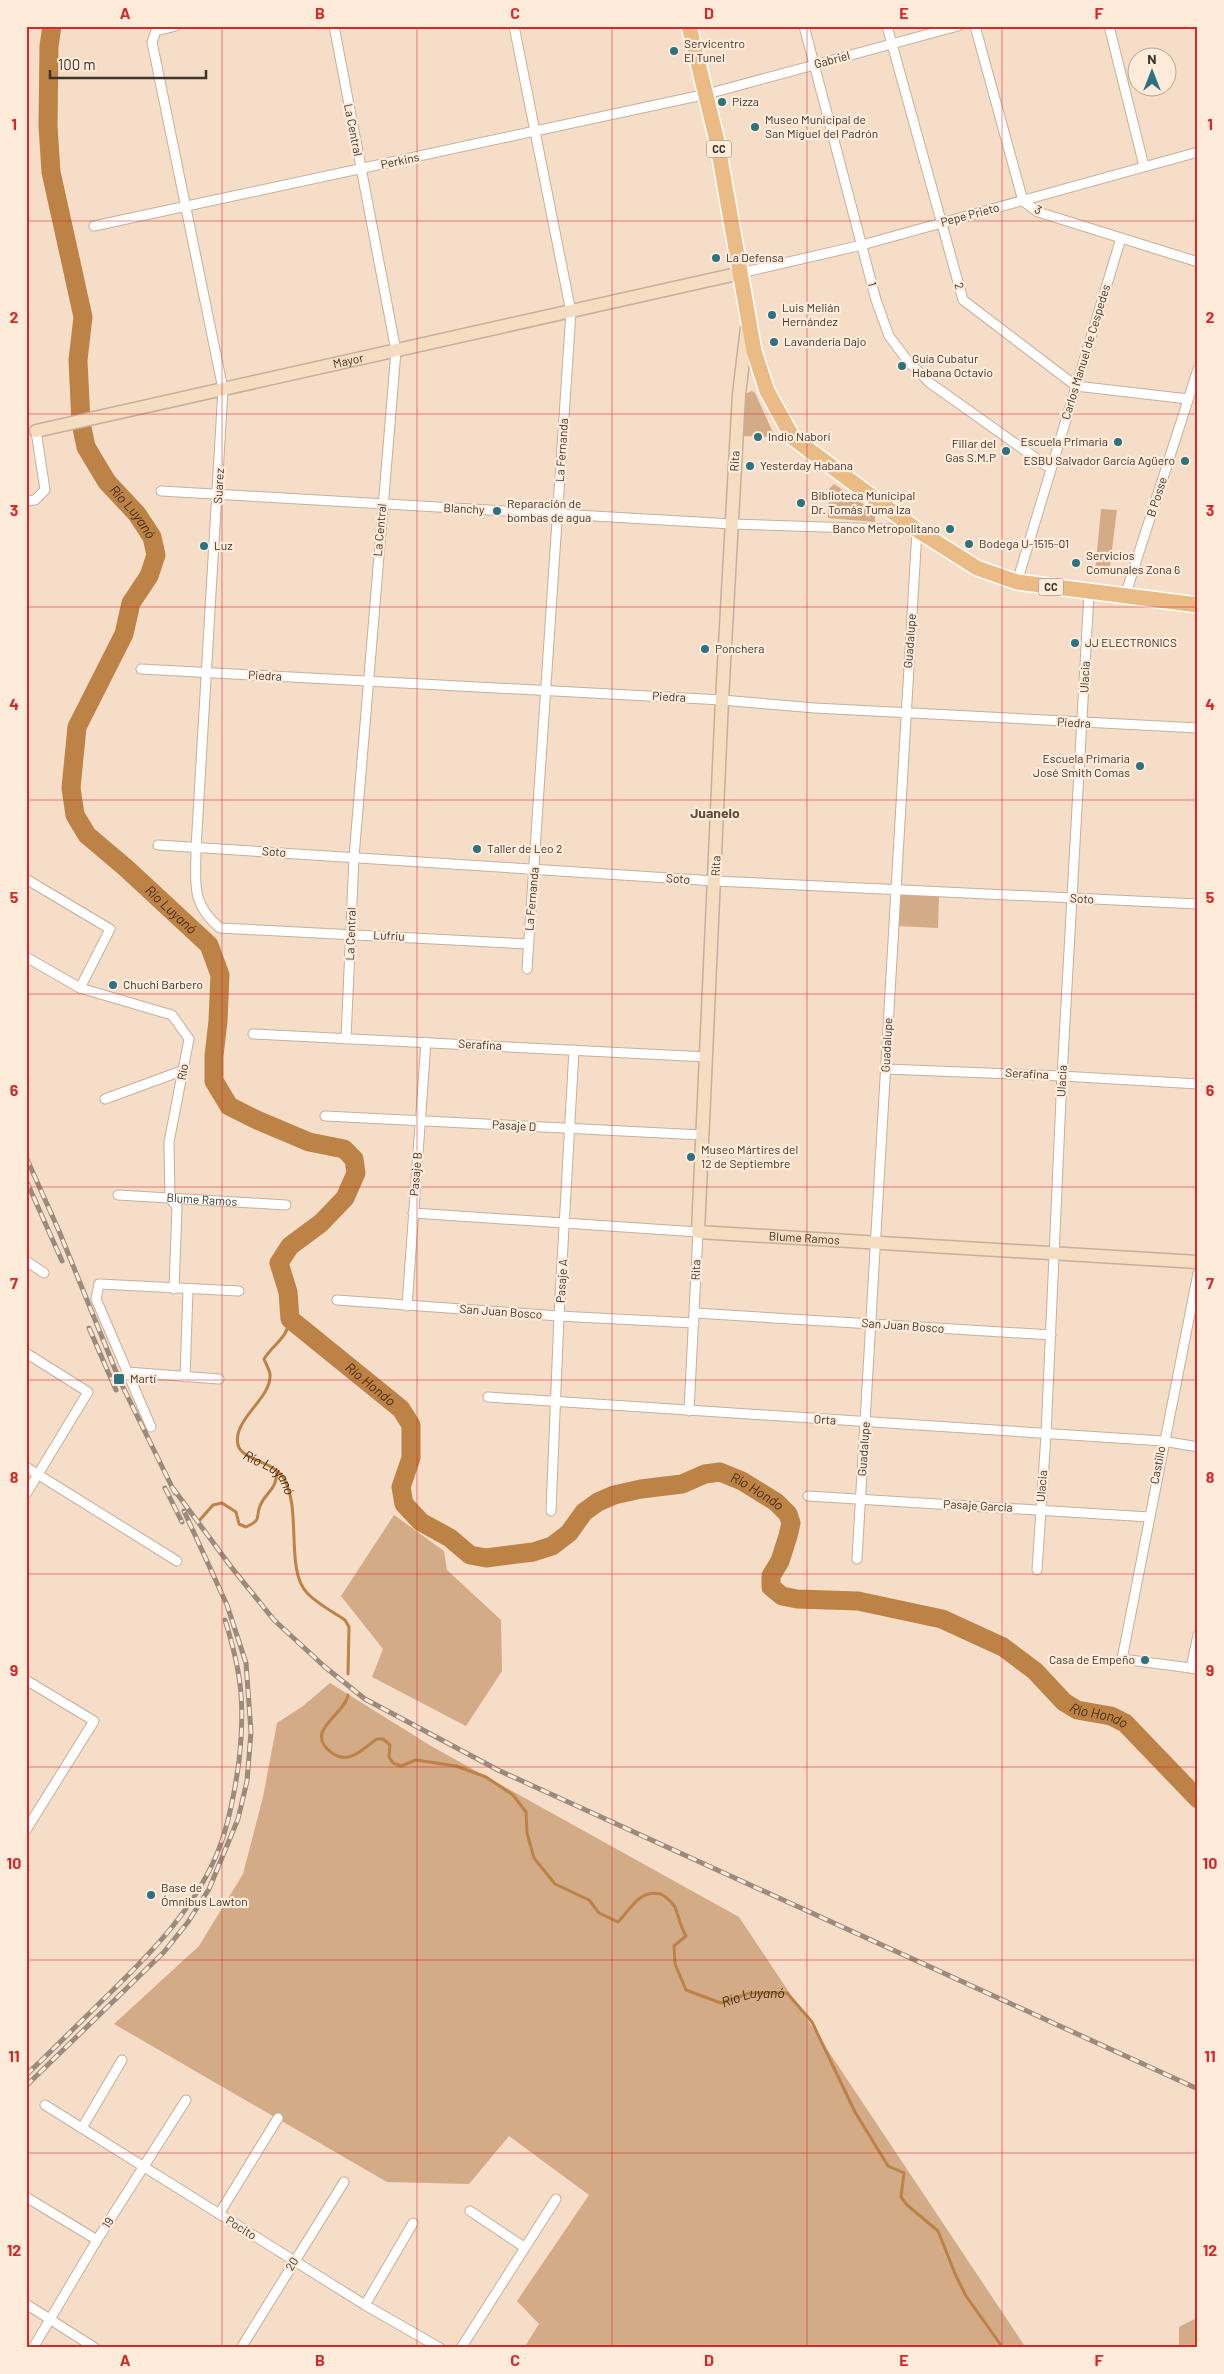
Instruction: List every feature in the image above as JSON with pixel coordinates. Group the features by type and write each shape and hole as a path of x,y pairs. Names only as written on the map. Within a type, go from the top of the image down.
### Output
{"main road":[{"name":"CC","path":"689,26 718,141 742,273 747,321 767,391 793,438 917,530 977,568 1017,582 1090,593 1198,605"}],"street":[{"name":"Suarez","path":"176,26 156,31 152,42 224,389 219,493 205,672 196,848 196,885 199,906 207,917 220,928"},
{"name":"La Central","path":"334,26 396,352 354,858 346,1039"},
{"name":"La Fernanda","path":"514,26 571,312 527,969"},
{"name":"1","path":"804,26 876,300 890,336 907,360 930,383 1051,469"},
{"name":"2","path":"887,26 963,300 1076,386"},
{"name":"Gabriel","path":"707,94 958,26"},
{"name":"3","path":"975,26 1022,201 1038,212 1198,262"},
{"path":"1109,26 1144,166"},
{"name":"Perkins","path":"94,226 707,94"},
{"name":"Pepe Prieto","path":"742,273 862,245 1198,152"},
{"name":"Carlos Manuel de Cespedes","path":"1017,582 1121,238"},
{"name":"Mayor","path":"26,501 35,500 45,490 36,431 396,352 742,273"},
{"name":"Rita","path":"689,1411 707,1057 722,700 739,394 747,321"},
{"name":"B Posse","path":"1126,596 1198,369"},
{"path":"1076,386 1188,399"},
{"name":"Blanchy","path":"161,491 732,524 917,530"},
{"name":"Guadalupe","path":"857,1559 917,530"},
{"name":"Ulacia","path":"1037,1570 1046,1435 1062,1076 1090,593"},
{"name":"Piedra","path":"141,668 722,700 815,708 1083,724 1198,728"},
{"name":"Soto","path":"158,845 715,881 1198,904"},
{"path":"26,879 110,929 80,988"},
{"name":"Lufriu","path":"220,928 528,944"},
{"name":"Río","path":"26,957 80,988 172,1014 189,1039 170,1142 170,1198 177,1207 174,1289"},
{"name":"Serafina","path":"253,1034 707,1057"},
{"name":"Pasaje B","path":"407,1306 426,1042"},
{"name":"Pasaje A","path":"551,1511 557,1403 559,1316 566,1223 574,1050"},
{"name":"Serafina","path":"886,1069 1198,1084"},
{"path":"105,1099 184,1070"},
{"name":"Pasaje D","path":"325,1116 702,1135"},
{"name":"Blume Ramos","path":"118,1195 286,1205"},
{"name":"Blume Ramos","path":"413,1213 1198,1262"},
{"path":"26,1262 44,1272"},
{"name":"Castillo","path":"1194,1668 1122,1659 1163,1441 1198,1273"},
{"path":"151,1427 96,1299 99,1284 188,1290 239,1291"},
{"path":"185,1377 188,1290"},
{"name":"San Juan Bosco","path":"337,1300 559,1316 694,1323"},
{"name":"San Juan Bosco","path":"695,1313 1051,1335"},
{"path":"26,1353 88,1392 26,1494"},
{"path":"127,1372 219,1379"},
{"name":"Orta","path":"488,1398 1163,1441 1198,1447"},
{"path":"26,1467 177,1561"},
{"name":"Pasaje García","path":"808,1496 1149,1517"},
{"path":"1194,1668 1198,1635"},
{"path":"26,1680 94,1721 26,1830"},
{"path":"82,2128 122,2060"},
{"name":"19","path":"33,2348 96,2240 186,2100"},
{"name":"Pocito","path":"45,2105 365,2305 440,2348"},
{"path":"219,2214 278,2118"},
{"name":"20","path":"241,2348 344,2182"},
{"path":"26,2197 96,2240"},
{"path":"461,2348 556,2199"},
{"path":"470,2211 524,2247"},
{"path":"365,2305 413,2223"},
{"path":"26,2304 96,2348"}],"shaded area":[{"path":"752,391 755,393 775,437 740,436 742,395"},
{"path":"834,484 875,512 875,522 828,518 829,489"},
{"path":"1101,509 1117,510 1109,573 1095,572"},
{"path":"899,894 939,896 938,928 897,926"},
{"path":"394,1515 444,1551 447,1570 501,1620 502,1671 466,1726 372,1677 383,1649 341,1596"},
{"path":"330,1683 431,1746 739,1917 1026,2348 524,2348 539,2324 517,2301 589,2195 509,2136 469,2184 387,2182 114,2024 199,1946 243,1874 263,1797 277,1723 303,1706"},
{"path":"1198,2317 1198,2348 1179,2348 1179,2327"}],"waterway":[{"name":"Río Luyanó","path":"52,26 49,46 48,126 51,172 83,317 78,360 81,423 86,447 107,482 137,514 152,537 156,555 149,576 131,603 124,634 77,727 71,788 75,815 87,835 126,868 209,945 220,975 214,1081 229,1106 309,1142 344,1149 354,1159 356,1173 345,1198 321,1223 290,1246 279,1263 288,1292 290,1319 401,1409 411,1425 411,1458 401,1487 404,1504 421,1522 450,1538 470,1555 486,1558 533,1552 552,1546 569,1533 584,1512 598,1502 614,1495 641,1489 682,1484 705,1474 720,1472 742,1481 776,1502 788,1514 791,1523 788,1536 780,1561 771,1576 771,1587 782,1596 797,1599 858,1601 942,1619 1003,1647 1035,1671 1064,1702 1077,1710 1111,1716 1125,1723 1198,1799"},
{"name":"Río Luyanó","path":"290,1319 283,1336 264,1359 270,1374 269,1383 265,1392 241,1426 238,1445 245,1454 272,1467 283,1477 289,1490 292,1506 295,1555 301,1584 312,1598 345,1620 349,1627 348,1674"},
{"path":"198,1522 213,1505 222,1503 236,1512 239,1524 246,1527 251,1524 258,1518 262,1501 273,1487 277,1471"},
{"name":"Río Luyanó","path":"348,1695 345,1702 323,1730 321,1737 324,1745 332,1753 345,1757 351,1756 377,1739 383,1739 390,1745 389,1757 393,1763 401,1766 416,1760 456,1766 486,1777 513,1795 526,1812 527,1833 534,1858 555,1884 589,1900 599,1913 618,1922 636,1901 647,1894 661,1894 670,1901 675,1907 686,1936 674,1946 675,1964 686,1990 721,2003 750,1993 787,1993 812,2022 855,2112 888,2166 904,2173 901,2197 907,2205 938,2231 966,2296 1003,2348"}],"railway":[{"path":"26,1157 59,1231 119,1379 175,1493"},
{"path":"26,1180 62,1261"},
{"path":"89,1328 116,1390"},
{"path":"172,1487 232,1568 274,1620 325,1667 365,1699 498,1770 1198,2089"},
{"path":"165,1488 182,1522"},
{"path":"26,2086 164,1952 188,1922 209,1889 238,1819 247,1781 251,1732 246,1663 227,1605 184,1511"},
{"path":"26,2075 158,1943 187,1907 211,1867 224,1836 234,1794 241,1741 241,1690 231,1639 225,1620"}],"place":[{"name":"Servicentro El Tunel","path":"674,51"},
{"name":"Pizza","path":"722,102"},
{"name":"Museo Municipal de San Miguel del Padrón","path":"755,127"},
{"name":"La Defensa","path":"716,258"},
{"name":"Luis Melián Hernández","path":"772,315"},
{"name":"Lavandería Dajo","path":"774,342"},
{"name":"Guía Cubatur Habana Octavio","path":"902,366"},
{"name":"Indio Naborí","path":"758,437"},
{"name":"Escuela Primaria","path":"1118,442"},
{"name":"Filiar del Gas S.M.P","path":"1006,451"},
{"name":"ESBU Salvador García Agüero","path":"1185,461"},
{"name":"Yesterday Habana","path":"750,466"},
{"name":"Biblioteca Municipal Dr. Tomás Tuma Iza","path":"801,503"},
{"name":"Reparación de bombas de agua","path":"497,511"},
{"name":"Banco Metropolitano","path":"950,529"},
{"name":"Bodega U-1515-01","path":"969,544"},
{"name":"Luz","path":"204,546"},
{"name":"Servicios Comunales Zona 6","path":"1076,563"},
{"name":"JJ ELECTRONICS","path":"1075,643"},
{"name":"Ponchera","path":"705,649"},
{"name":"Escuela Primaria José Smith Comas","path":"1140,766"},
{"name":"Taller de Leo 2","path":"477,849"},
{"name":"Chuchi Barbero","path":"113,985"},
{"name":"Museo Mártires del 12 de Septiembre","path":"691,1157"},
{"name":"Martí","path":"119,1379"},
{"name":"Casa de Empeño","path":"1145,1660"},
{"name":"Base de Ómnibus Lawton","path":"151,1895"}],"district":[{"name":"Juanelo","path":"715,813"}],"water label":[{"name":"Río Hondo","path":"370,1384"},
{"name":"Río Hondo","path":"756,1493"},
{"name":"Río Hondo","path":"1098,1716"}]}
